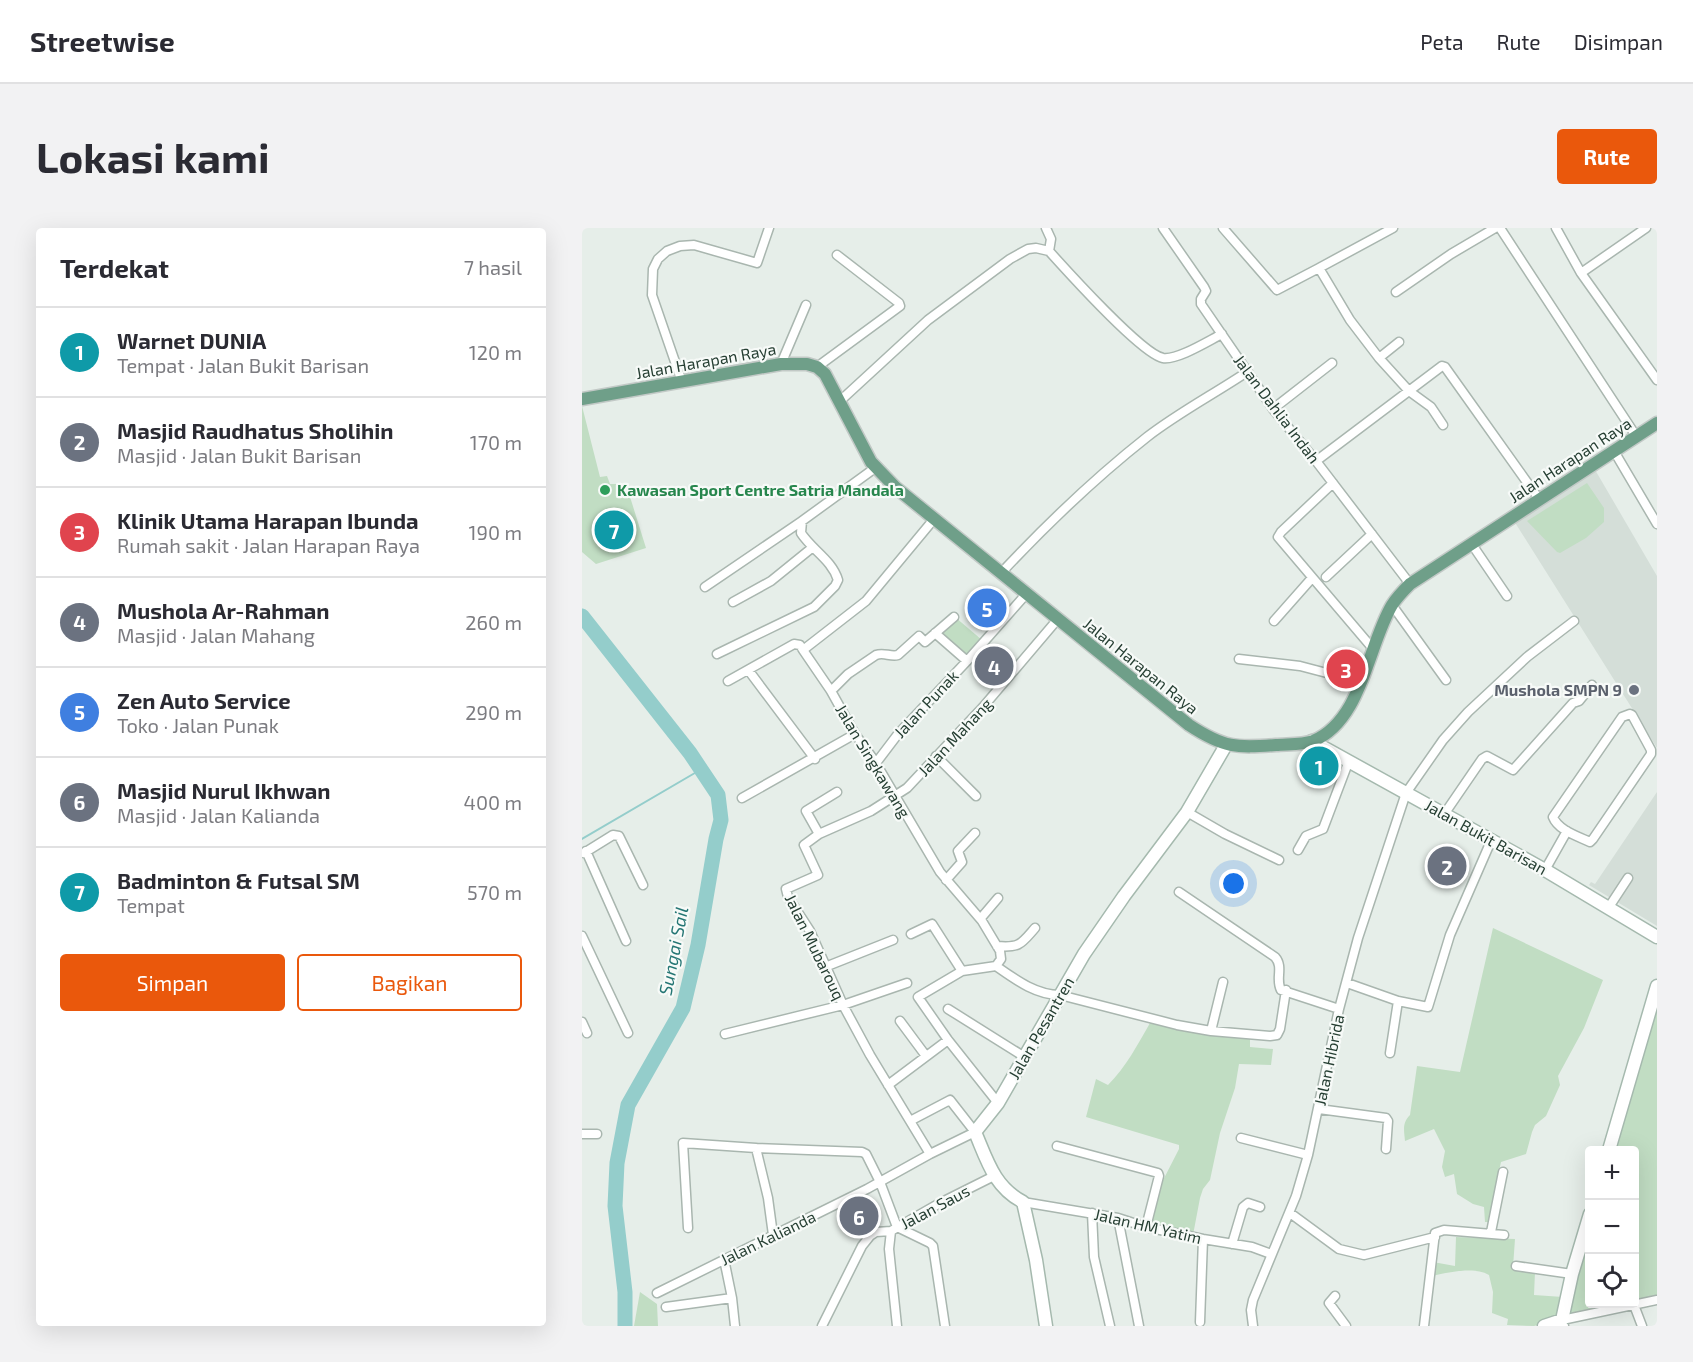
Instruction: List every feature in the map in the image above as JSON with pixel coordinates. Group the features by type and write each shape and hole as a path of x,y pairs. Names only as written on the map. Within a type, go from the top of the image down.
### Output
{"main road":[{"name":"Jalan Harapan Raya","path":"582,399 781,364 799,363 817,367 828,379 875,468 1057,620 1189,725 1226,745 1248,747 1312,741 1336,723 1346,712 1361,682 1392,605 1410,584 1657,423"}],"street":[{"path":"682,382 652,295 653,269 658,259 667,251 680,246 694,245 757,263 769,228"},
{"path":"1046,228 1051,240 1049,251"},
{"name":"Jalan Dahlia Indah","path":"1163,228 1204,286 1206,291 1201,304 1247,372 1273,409 1316,461 1410,584"},
{"path":"1223,228 1277,290 1393,228"},
{"path":"1396,292 1451,254 1495,228"},
{"path":"1500,228 1636,436"},
{"path":"1556,228 1581,273 1657,380"},
{"path":"1581,273 1646,228"},
{"path":"840,401 916,330 993,270 1028,249 1049,251 1116,321 1148,351 1156,355 1175,356 1222,334"},
{"path":"817,367 900,306 837,255"},
{"path":"1319,268 1350,320 1379,358 1409,391 1431,407 1443,425"},
{"path":"781,364 806,305"},
{"path":"1379,358 1399,342"},
{"path":"1273,409 1332,363"},
{"path":"1316,461 1439,367 1445,367 1539,499"},
{"path":"1002,572 1036,535 1146,437 1247,372"},
{"path":"1614,451 1657,524"},
{"path":"705,587 875,468"},
{"path":"1333,483 1278,535 1311,578 1374,650"},
{"path":"728,681 794,644 800,645 803,650 858,609 934,519"},
{"path":"717,654 814,607 835,586 838,580 836,574 801,533 802,520"},
{"path":"1326,577 1372,534"},
{"path":"1471,543 1507,596"},
{"path":"733,603 771,581 813,547"},
{"path":"1274,621 1311,578"},
{"name":"Jalan Punak","path":"876,763 898,734 1026,593"},
{"path":"1392,605 1446,680"},
{"path":"831,692 848,674 876,655 898,655 919,636 925,642 954,617"},
{"name":"Jalan Mahang","path":"896,796 918,777 983,707 1057,620"},
{"name":"Jalan Hibrida","path":"1253,1326 1251,1310 1253,1300 1290,1213 1308,1155 1358,938 1406,793 1443,740 1468,712 1527,657 1574,621"},
{"path":"935,633 966,661"},
{"name":"Jalan Singkawang","path":"803,650 831,692 855,735 876,763 919,838 946,879 981,918 997,946"},
{"path":"1239,659 1300,666 1361,682"},
{"path":"749,671 815,759"},
{"path":"1444,813 1482,759 1487,756 1513,770 1573,703 1579,702 1592,685"},
{"path":"1632,715 1651,754 1592,841 1567,831 1556,822 1554,817 1622,717 1632,715"},
{"path":"742,798 855,735"},
{"name":"Jalan Bukit Barisan","path":"1312,741 1348,763 1444,813 1545,870 1657,937"},
{"name":"Jalan Pesantren","path":"975,1132 998,1103 1023,1056 1084,954 1187,812 1226,745"},
{"path":"936,756 976,796"},
{"path":"1298,850 1306,836 1323,829 1348,763"},
{"path":"837,792 806,811 819,834 871,811 896,796"},
{"path":"1187,812 1279,860"},
{"path":"1545,870 1567,831"},
{"path":"946,879 962,862 957,851 975,833"},
{"name":"Jalan Mubarouq","path":"819,834 804,845 818,875 786,889 788,897 810,931 843,1005 930,1154"},
{"path":"626,941 584,852 613,835 620,836 643,885"},
{"path":"1347,983 1398,1001 1428,1007 1450,935 1491,841"},
{"path":"1609,908 1628,878"},
{"path":"1179,892 1275,957 1280,967 1279,986 1281,990 1340,1009"},
{"path":"981,918 998,898"},
{"path":"911,934 933,925 962,971"},
{"path":"996,966 1001,955 997,946 1020,945 1035,927"},
{"path":"582,936 628,1033"},
{"path":"825,967 893,940"},
{"path":"998,1103 948,1040 918,996 962,971 996,966 1017,981 1048,995 1060,995 1149,1019 1211,1030 1270,1036 1277,1035 1280,1029 1286,990"},
{"path":"1211,1030 1223,982"},
{"path":"725,1034 843,1005 907,983"},
{"path":"1610,1146 1657,986"},
{"path":"1390,1053 1398,1001"},
{"path":"948,1009 1023,1056"},
{"path":"900,1021 926,1056"},
{"path":"582,1022 587,1033"},
{"path":"888,1085 948,1040"},
{"path":"910,1121 950,1100 975,1132 994,1176 1006,1192 1023,1202 1036,1260 1046,1326"},
{"path":"1319,1109 1384,1117 1388,1121 1386,1149"},
{"name":"Jalan Kalianda","path":"657,1293 975,1132"},
{"path":"582,1134 597,1134"},
{"path":"1241,1138 1308,1155"},
{"path":"688,1227 683,1143 862,1152 866,1154 880,1182 894,1229 889,1249 897,1326"},
{"path":"1058,1146 1158,1173 1146,1227"},
{"path":"756,1148 768,1198 773,1235"},
{"path":"1491,1232 1503,1172"},
{"name":"Jalan Saus","path":"822,1326 866,1240 876,1232 894,1229 994,1176"},
{"name":"Jalan HM Yatim","path":"1023,1202 1118,1218 1146,1227 1252,1247 1271,1254"},
{"path":"1232,1244 1243,1207 1248,1203 1260,1207"},
{"path":"1092,1213 1095,1257 1110,1326"},
{"path":"1290,1213 1339,1249 1364,1255 1435,1237"},
{"path":"1118,1218 1139,1326"},
{"path":"894,1229 933,1246 945,1326"},
{"path":"1424,1326 1435,1233 1441,1230 1491,1232 1504,1235"},
{"path":"1563,1323 1572,1274 1585,1231"},
{"path":"1200,1322 1203,1239"},
{"path":"724,1259 735,1326"},
{"path":"1516,1266 1572,1274"},
{"path":"1335,1296 1329,1303 1346,1326"},
{"path":"666,1307 732,1298"},
{"path":"1639,1304 1657,1300"},
{"path":"1544,1326 1622,1308"},
{"path":"1635,1308 1642,1326"}],"shaded area":[{"path":"1594,468 1657,576 1657,748 1514,521"},
{"path":"1657,792 1657,926 1589,885 1591,882 1595,884"}],"green space":[{"name":"Kawasan Sport Centre Satria Mandala","path":"582,406 600,477 607,476 610,484 626,484 646,548 596,564 582,552"},
{"path":"1587,483 1604,508 1604,522 1586,538 1560,553 1557,552 1527,521"},
{"path":"955,617 982,640 967,657 940,633"},
{"path":"1493,928 1603,980 1584,1028 1558,1076 1560,1085 1546,1116 1535,1125 1526,1154 1501,1162 1488,1222 1485,1222 1484,1207 1473,1204 1457,1194 1454,1174 1445,1177 1442,1167 1445,1151 1434,1129 1405,1141 1404,1130 1410,1115 1417,1066 1460,1072"},
{"path":"1657,1002 1657,1297 1639,1301 1639,1146 1612,1146"},
{"path":"1150,1023 1250,1038 1250,1047 1273,1049 1271,1065 1239,1064 1235,1088 1220,1133 1210,1180 1200,1198 1193,1235 1149,1226 1157,1192 1179,1145 1086,1117 1096,1079 1108,1085 1126,1063"},
{"path":"1456,1237 1515,1239 1513,1267 1535,1272 1534,1295 1563,1297 1561,1318 1534,1326 1507,1325 1508,1319 1492,1313 1493,1292 1489,1275 1483,1272 1468,1271 1431,1276 1433,1262 1455,1266"},
{"path":"1585,1238 1585,1308 1610,1308 1572,1316 1569,1312"},
{"path":"640,1292 657,1304 658,1326 634,1326"}],"waterway":[{"name":"Sungai Sail","path":"582,616 690,753 718,795 721,820 698,945 683,1008 628,1105 617,1163 615,1206 625,1292 625,1326"},
{"path":"582,839 700,770"}],"place":[{"name":"Kawasan Sport Centre Satria Mandala","path":"605,490"},
{"name":"Badminton & Futsal SM","path":"614,530"},
{"name":"Zen Auto Service","path":"987,608"},
{"name":"Mushola Ar-Rahman","path":"994,666"},
{"name":"Klinik Utama Harapan Ibunda","path":"1346,669"},
{"name":"Mushola SMPN 9","path":"1634,690"},
{"name":"Warnet DUNIA","path":"1319,766"},
{"name":"Masjid Raudhatus Sholihin","path":"1447,866"},
{"name":"Masjid Nurul Ikhwan","path":"859,1216"}]}
